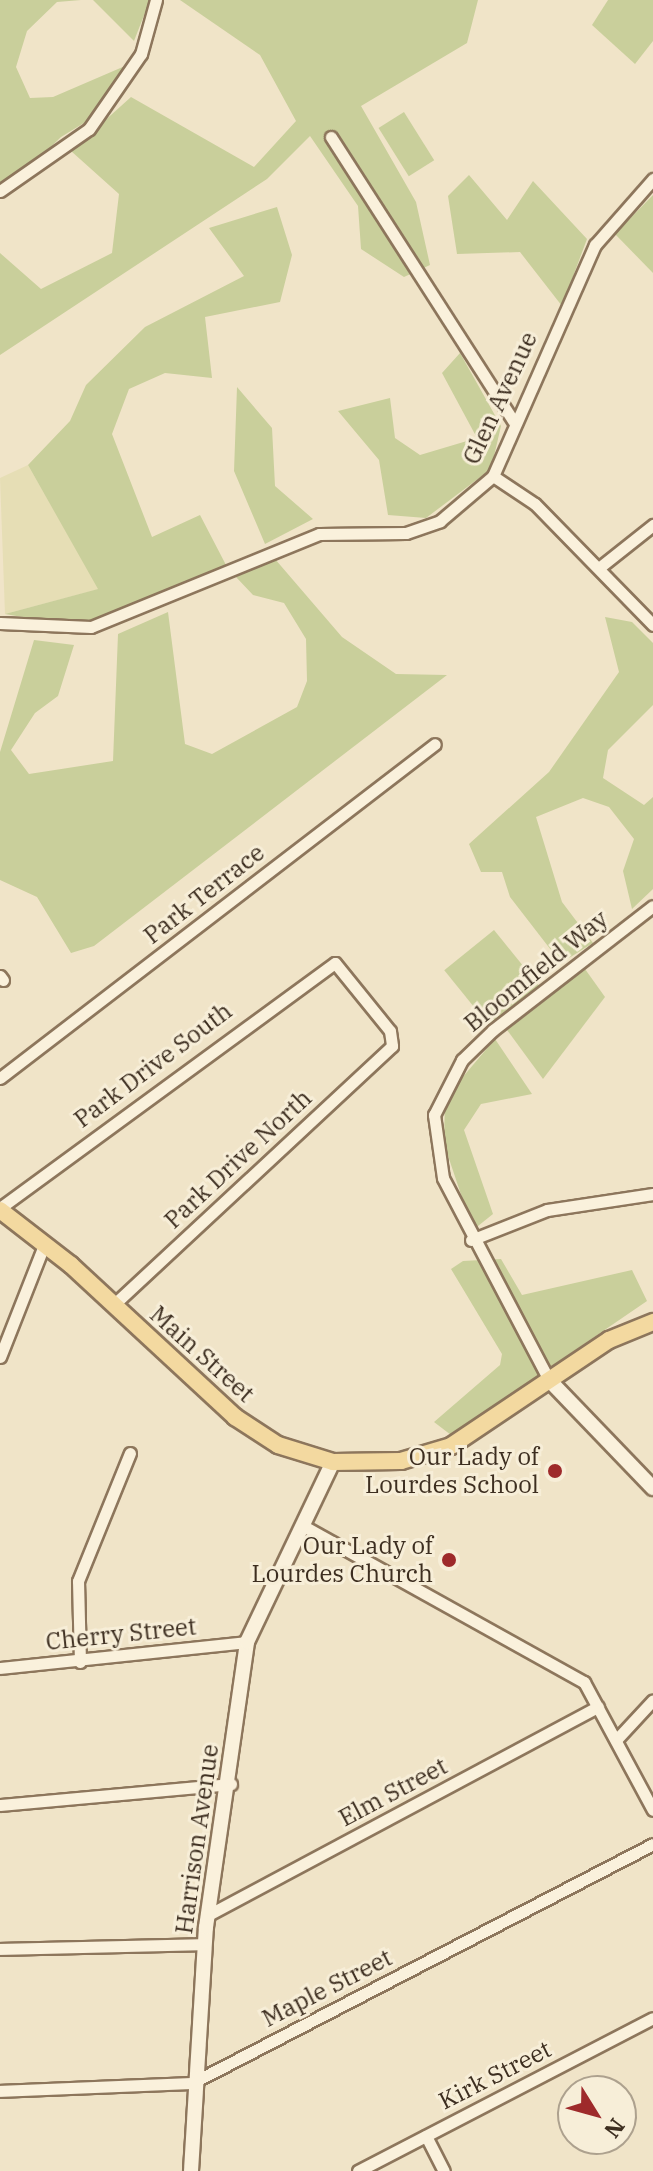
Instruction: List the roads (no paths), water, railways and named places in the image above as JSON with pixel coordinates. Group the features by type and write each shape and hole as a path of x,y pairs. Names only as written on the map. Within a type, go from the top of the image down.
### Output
{"main road":[{"name":"Main Street","path":"0,1209 45,1243 248,1427 333,1462"},
{"path":"333,1462 382,1464 438,1451 549,1380 653,1322"}],"street":[{"path":"0,191 89,129 141,54 156,0"},
{"path":"331,137 513,421"},
{"name":"Glen Avenue","path":"0,623 52,630 121,619 319,534 406,533 440,521 493,476 513,421 595,245 653,179"},
{"path":"493,476 535,504 600,567 653,625"},
{"path":"600,567 653,525"},
{"name":"Park Terrace","path":"0,1078 435,744"},
{"name":"Bloomfield Way","path":"549,1380 471,1240 435,1143 434,1115 445,1087 493,1030 653,906"},
{"name":"Park Drive North","path":"113,1305 392,1046 390,1031 335,963"},
{"name":"Park Drive South","path":"0,1209 335,963"},
{"path":"471,1240 547,1210 653,1194"},
{"path":"0,1357 45,1243"},
{"path":"549,1380 653,1488"},
{"path":"80,1662 78,1581 130,1453"},
{"path":"333,1462 307,1528 575,1675 598,1707 653,1810"},
{"name":"Harrison Avenue","path":"191,2171 192,2083 204,1944 231,1784 247,1642 307,1528"},
{"name":"Cherry Street","path":"0,1668 80,1662 247,1642"},
{"path":"616,1740 653,1700"},
{"name":"Elm Street","path":"208,1915 598,1707"},
{"path":"0,1805 231,1784"},
{"name":"Maple Street","path":"0,2091 192,2083 653,1844"},
{"path":"0,1949 204,1944"},
{"name":"Kirk Street","path":"358,2171 653,2019"},
{"path":"426,2136 444,2171"}],"place":[{"name":"Our Lady of Lourdes School","path":"555,1471"},
{"name":"Our Lady of Lourdes Church","path":"449,1560"}]}
